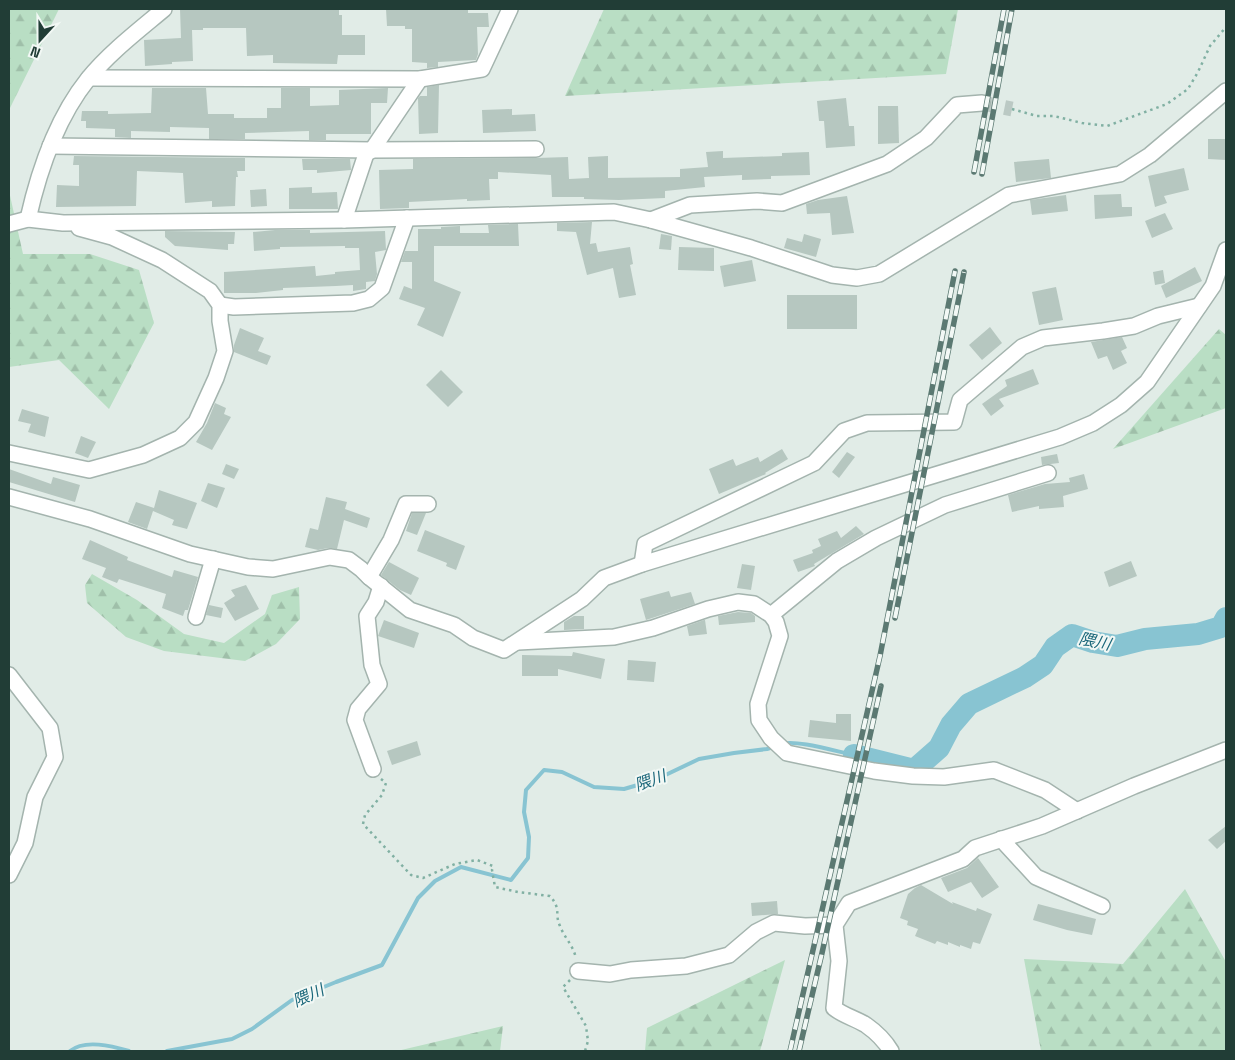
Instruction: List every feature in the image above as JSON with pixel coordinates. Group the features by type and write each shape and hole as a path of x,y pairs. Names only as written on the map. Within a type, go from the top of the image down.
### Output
{"street":[{"path":"28,219 36,182 50,146 70,105 89,78 133,34 164,9"},
{"path":"89,78 420,79 482,69 510,9"},
{"path":"344,220 366,154 372,150 420,79"},
{"path":"9,224 28,219 63,223 344,220 614,212 651,220 751,248 832,275 857,278 879,274 1009,195 1120,174 1150,155 1226,91"},
{"path":"651,220 690,205 757,201 782,203 887,164 926,138 956,105 982,103"},
{"path":"50,146 372,150 536,149"},
{"path":"220,305 234,307 353,303 369,300 382,288 407,218"},
{"path":"9,453 89,470 143,456 180,438 196,422 216,378 225,351 220,321 220,305 210,291 162,260 112,237 63,223"},
{"path":"9,497 90,519 190,554 248,568 273,569 330,557 349,560 410,610 454,625 473,638 504,650 582,600 604,578 642,564 1060,437 1093,423 1122,405 1147,382 1213,286 1226,250"},
{"path":"642,564 645,544 814,463 844,430 866,423 954,422 960,400 1022,347 1043,338 1134,326 1158,316 1199,306"},
{"path":"771,615 837,561 876,538 945,505 1048,473"},
{"path":"373,769 355,720 358,708 379,684 372,665 366,616 376,602 375,581 406,504 428,504"},
{"path":"196,617 213,559"},
{"path":"516,642 614,637 653,628 708,609 738,602 754,604 771,615 776,622 780,636 758,704 759,720 771,738 787,752 874,771 913,776 944,777 994,770 1045,790 1077,811"},
{"path":"9,675 50,728 55,757 35,797 25,843 9,875"},
{"path":"891,1051 885,1042 866,1025 842,1014 834,1008 839,961 836,925 849,903 963,859 976,848 1042,826 1134,786 1226,750"},
{"path":"1001,839 1036,878 1102,906"},
{"path":"578,971 610,974 631,970 686,966 729,955 756,932 774,923 805,926 836,925"}],"path":[{"path":"1012,109 1037,116 1054,116 1082,123 1107,126 1167,104 1188,89 1210,46 1226,27"},
{"path":"373,769 386,783 382,795 365,815 363,824 411,875 423,878 455,864 477,860 493,866 495,887 550,896 557,905 559,925 574,950 578,971 563,987 586,1026 588,1041 585,1051"}],"green space":[{"path":"9,9 59,9 9,110"},
{"path":"604,9 958,9 946,74 565,96"},
{"path":"9,191 23,254 90,254 139,270 154,323 109,409 59,360 9,367"},
{"path":"1219,329 1226,335 1226,408 1113,449"},
{"path":"92,574 137,600 184,634 224,643 265,614 272,595 299,587 300,619 276,644 245,661 164,651 126,637 87,603 85,585"},
{"path":"1185,889 1226,962 1226,1051 1041,1051 1024,959 1123,964"},
{"path":"785,960 760,1051 645,1051 647,1028"},
{"path":"503,1026 500,1051 397,1051"}],"building":[{"path":"180,9 339,9 339,15 342,15 342,35 365,35 365,55 338,55 337,64 273,63 273,55 247,56 246,28 203,28 203,30 192,30 193,61 145,66 144,40 181,38"},
{"path":"386,9 468,9 468,13 488,13 489,27 477,27 478,54 476,60 438,62 438,67 427,68 427,63 412,62 412,29 405,29 405,26 387,26"},
{"path":"439,85 438,133 419,134 418,98 420,96 427,96 427,87"},
{"path":"152,88 206,88 208,114 234,114 234,118 267,118 267,108 281,108 281,88 310,88 310,106 339,105 339,90 388,88 387,103 371,103 371,134 326,134 326,140 309,140 309,131 245,133 245,139 209,139 209,128 170,127 170,132 131,131 131,138 115,137 115,129 86,128 86,121 81,121 82,111 108,111 108,114 151,113"},
{"path":"846,98 849,126 854,126 855,146 826,148 824,121 819,121 817,101"},
{"path":"878,106 898,106 899,143 878,144"},
{"path":"512,109 512,115 535,114 536,131 483,133 482,110"},
{"path":"1208,139 1226,139 1226,160 1208,159"},
{"path":"723,151 723,158 782,156 782,153 809,152 810,175 771,176 771,179 742,180 742,175 704,177 705,187 665,191 665,198 619,200 552,197 551,175 498,172 498,179 489,179 490,200 467,201 467,199 409,202 409,208 380,209 379,170 413,169 413,159 568,157 569,179 589,178 588,157 608,156 608,178 680,177 680,169 708,167 706,152"},
{"path":"74,156 245,158 245,171 237,171 235,206 212,207 212,201 185,203 183,173 137,171 136,206 56,207 57,185 79,186 79,165 73,165"},
{"path":"302,159 350,159 351,170 317,173 317,170 303,170"},
{"path":"1049,159 1051,178 1016,182 1014,162"},
{"path":"1184,168 1189,190 1164,196 1167,203 1155,207 1148,176"},
{"path":"312,187 312,193 337,192 338,209 289,209 289,188"},
{"path":"266,189 267,206 251,207 250,190"},
{"path":"1121,194 1122,207 1132,207 1132,216 1095,219 1094,195"},
{"path":"1066,195 1068,211 1032,215 1030,200"},
{"path":"847,196 854,233 832,235 830,213 807,214 806,204 818,200"},
{"path":"1165,213 1173,229 1152,238 1145,221"},
{"path":"592,222 590,244 596,243 598,252 630,247 633,264 630,265 636,295 619,298 613,268 587,275 576,232 557,231 557,223"},
{"path":"518,224 519,246 434,246 434,281 461,292 443,337 417,325 425,308 399,299 404,286 412,289 412,262 401,262 405,251 418,251 418,229 441,229 441,227 460,226 460,233 489,233 488,225"},
{"path":"310,230 310,233 385,231 386,250 375,252 377,274 375,281 366,282 366,289 353,291 353,285 283,288 283,290 256,293 224,293 224,272 315,266 316,276 360,270 359,248 345,248 345,246 280,247 280,249 254,251 253,232"},
{"path":"165,231 235,232 234,244 228,244 228,250 175,246 165,237"},
{"path":"661,234 672,236 671,250 659,249"},
{"path":"804,234 821,239 816,257 784,248 787,238 802,242"},
{"path":"679,247 714,248 714,271 678,270"},
{"path":"752,260 756,281 724,287 720,266"},
{"path":"1195,267 1202,281 1166,298 1161,286"},
{"path":"1163,270 1165,283 1155,285 1153,272"},
{"path":"1056,287 1063,320 1039,325 1032,292"},
{"path":"787,295 857,295 857,329 787,329"},
{"path":"990,327 1002,343 982,360 969,345"},
{"path":"240,328 264,338 258,351 271,356 267,365 234,352 234,345"},
{"path":"1122,337 1127,348 1121,351 1127,363 1113,370 1107,356 1098,359 1091,342"},
{"path":"1033,369 1039,384 999,399 1004,406 991,416 982,404 1007,386 1005,380"},
{"path":"441,370 463,392 448,407 426,385"},
{"path":"215,403 226,408 224,414 231,417 212,450 196,442 207,423"},
{"path":"22,409 49,417 45,437 28,432 31,424 18,421"},
{"path":"81,436 96,442 88,458 75,453"},
{"path":"782,449 788,459 766,474 719,494 709,469 733,459 736,466 758,457 760,462"},
{"path":"847,452 855,457 839,478 832,472"},
{"path":"1057,454 1059,463 1042,465 1041,457"},
{"path":"226,464 239,469 234,479 222,474"},
{"path":"9,469 51,484 53,477 80,485 75,502 9,482"},
{"path":"1084,474 1088,489 1063,496 1064,507 1039,509 1039,506 1012,512 1008,495 1045,484 1070,482 1069,478"},
{"path":"208,483 225,488 217,508 201,501"},
{"path":"159,490 197,503 187,529 172,525 174,520 153,511 147,529 128,522 136,502 154,508"},
{"path":"326,497 347,502 345,509 370,518 367,528 344,520 337,549 318,550 305,547 310,528 318,530"},
{"path":"412,513 426,513 417,535 406,531"},
{"path":"856,526 864,534 814,564 815,566 798,572 793,560 813,553 812,550 821,546 818,539 837,531 841,538"},
{"path":"425,530 465,546 456,570 446,566 447,563 417,551"},
{"path":"90,540 128,557 127,560 172,577 174,570 198,577 188,610 185,610 183,616 162,608 166,594 119,579 117,583 102,577 106,568 82,559"},
{"path":"1131,561 1137,576 1109,587 1104,572"},
{"path":"389,562 419,578 411,595 400,590 381,575"},
{"path":"742,564 755,566 751,590 737,588"},
{"path":"246,585 259,609 235,621 224,603 235,596 231,590"},
{"path":"669,591 671,597 691,592 695,604 646,620 640,599"},
{"path":"209,605 223,608 221,618 206,615"},
{"path":"738,612 751,613 755,616 755,622 719,625 718,616"},
{"path":"574,616 584,616 584,629 564,630 564,622"},
{"path":"384,620 419,633 414,648 378,636"},
{"path":"705,620 707,634 689,636 687,626"},
{"path":"573,652 605,659 601,679 558,669 558,676 522,676 522,655 572,656"},
{"path":"628,660 656,662 654,682 627,680"},
{"path":"836,714 851,714 851,741 808,737 810,720 836,723"},
{"path":"417,741 421,755 392,765 387,751"},
{"path":"1226,826 1226,841 1217,849 1208,840"},
{"path":"978,858 999,887 982,898 971,882 948,892 941,878 967,868"},
{"path":"921,885 953,904 952,902 976,911 977,908 992,914 980,944 973,942 971,949 948,942 948,945 937,941 935,944 915,936 918,929 907,925 908,921 900,918 908,894"},
{"path":"777,901 778,914 752,916 751,903"},
{"path":"1038,904 1096,919 1092,935 1033,920"}],"waterway":[{"name":"隈川","path":"854,755 914,770 939,748 951,725 969,704 1025,677 1043,665 1055,647 1072,635 1093,642 1117,646 1145,639 1198,634 1221,627 1226,618"},
{"name":"隈川","path":"782,744 806,744 854,755"},
{"name":"隈川","path":"167,1051 232,1039 252,1029 292,1000 382,965 418,898 435,881 461,867 511,880 528,858 529,837 524,812 526,790 544,770 562,772 594,787 624,789 655,780 699,759 776,746"},
{"name":"隈川","path":"70,1051 76,1047 91,1044 129,1051"}],"tunnel":[{"path":"982,103 1012,109"}],"railway":[{"path":"974,172 1004,9"},
{"path":"982,174 1012,9"},
{"path":"790,1051 880,656 955,271"},
{"path":"895,618 964,272"},
{"path":"799,1051 881,686"}]}
